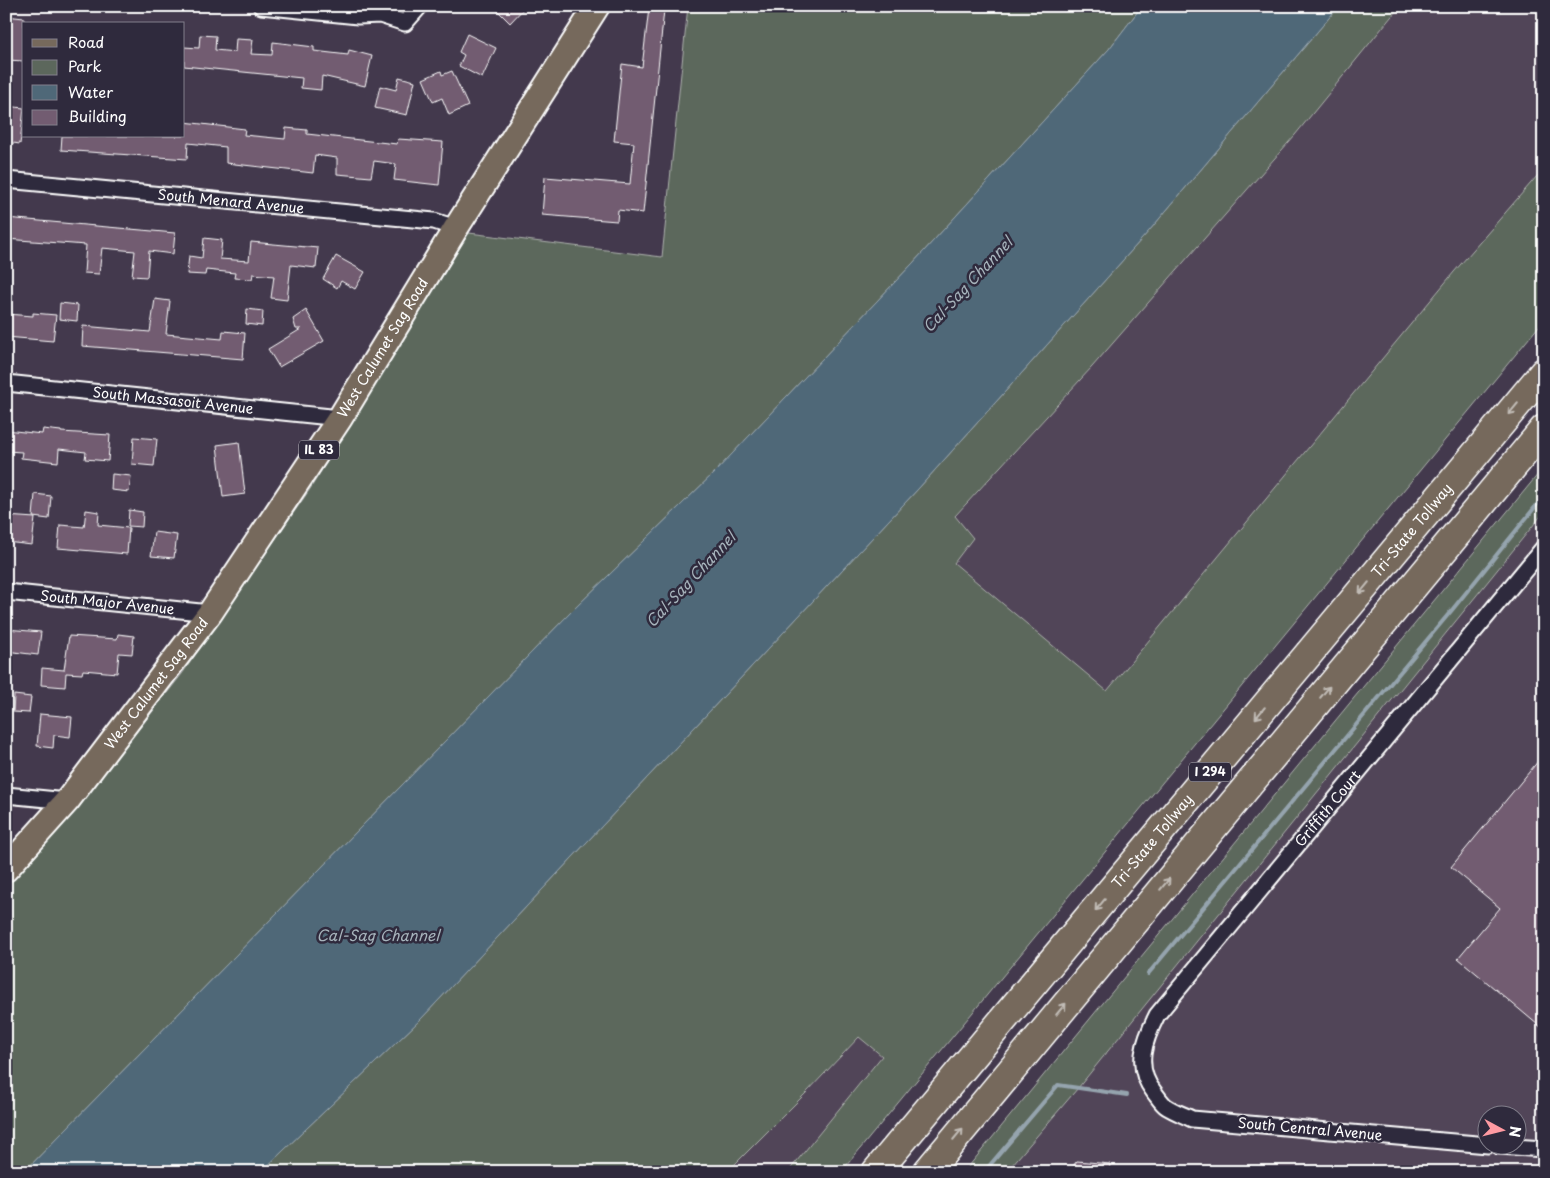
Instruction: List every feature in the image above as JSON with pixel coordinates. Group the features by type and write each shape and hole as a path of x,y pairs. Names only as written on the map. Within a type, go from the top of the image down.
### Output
{"highway":[{"name":"Tri-State Tollway","path":"876,1172 1544,372"},
{"name":"I 294","path":"927,1172 1544,429"}],"main road":[{"name":"West Calumet Sag Road","path":"6,869 67,800 210,613 340,418 456,228 597,6"}],"street":[{"path":"263,6 358,16 380,14 405,23 420,6"},
{"name":"South Menard Avenue","path":"6,180 434,221 456,228"},
{"name":"South Massasoit Avenue","path":"6,383 340,418"},
{"name":"Griffith Court","path":"1146,1083 1142,1052 1146,1036 1157,1015 1544,547"},
{"name":"South Major Avenue","path":"6,592 210,613"},
{"path":"6,795 67,800"},
{"name":"South Central Avenue","path":"1146,1083 1165,1106 1192,1119 1478,1143"},
{"path":"1528,1148 1544,1149"}],"shaded area":[{"path":"1400,6 1544,6 1544,168 1454,272 1107,691 954,563 973,538 955,517 1092,367 1295,135"},
{"path":"1544,512 1544,1172 1006,1172 1078,1088"},
{"path":"859,1037 883,1056 788,1172 727,1172 807,1092"}],"green space":[{"path":"688,6 1142,6 1109,49 913,263 715,472 573,610 24,1172 6,1172 6,887 84,799 182,674 310,489 469,233 662,257"},
{"path":"1339,6 1400,6 1295,135 1092,367 955,516 973,538 954,563 1107,691 1454,272 1544,168 1544,320 841,1172 788,1172 882,1056 859,1037 727,1172 261,1172 421,1019 918,489 1149,231"},
{"path":"1544,467 1544,512 1078,1088 1006,1172 964,1172"}],"water":[{"name":"Cal-Sag Channel","path":"1142,6 1339,6 1149,231 918,489 421,1019 261,1172 24,1172 573,610 715,472 913,263 1109,49"}],"building":[{"path":"493,6 526,6 510,23"},
{"path":"649,8 664,10 643,213 618,210 617,221 542,215 545,177 630,184 634,143 614,141 622,64 642,67"},
{"path":"6,16 24,18 24,22 22,22 22,61 7,60 8,42 6,41"},
{"path":"467,34 496,48 482,78 459,66 464,55 459,52"},
{"path":"200,35 216,36 215,50 235,52 236,39 253,40 251,54 272,55 273,42 314,47 314,51 348,55 349,50 372,56 365,86 322,76 321,90 301,88 302,78 185,66 185,47 199,48"},
{"path":"441,71 442,75 452,71 468,106 449,115 442,98 433,102 423,79"},
{"path":"399,77 415,81 407,115 375,108 380,86 396,90"},
{"path":"6,106 22,108 20,144 6,142"},
{"path":"185,122 245,129 244,135 285,139 286,128 307,130 307,134 397,144 398,139 443,142 439,185 394,180 396,164 374,161 371,177 337,174 337,158 315,155 313,173 226,163 226,147 188,143 187,159 61,150 62,138 185,138"},
{"path":"6,218 175,233 173,254 149,251 147,277 132,276 135,251 102,248 99,274 84,273 86,245 6,239"},
{"path":"204,238 222,240 220,259 249,261 251,242 318,248 316,268 291,265 287,300 271,298 274,276 253,274 252,279 234,278 235,273 206,270 205,275 187,274 189,256 202,258"},
{"path":"336,256 365,272 355,289 341,281 337,288 323,279"},
{"path":"155,299 170,301 166,334 222,339 223,331 245,333 243,359 82,346 83,326 150,332"},
{"path":"60,303 78,305 77,321 59,319"},
{"path":"247,309 263,311 262,326 246,324"},
{"path":"306,310 324,341 279,367 268,349 301,329 296,329 293,319"},
{"path":"33,313 56,315 53,341 6,337 6,314 33,316"},
{"path":"43,429 110,435 108,461 85,459 86,452 59,449 58,462 21,458 22,452 6,451 6,430 42,434"},
{"path":"134,437 157,439 154,466 132,464"},
{"path":"239,442 245,494 223,497 217,445"},
{"path":"112,474 131,476 129,492 111,490"},
{"path":"35,494 51,496 49,519 33,517"},
{"path":"86,510 99,512 98,525 129,528 127,554 58,548 60,525 84,527"},
{"path":"129,510 143,512 142,527 128,526"},
{"path":"6,516 35,518 32,545 6,542"},
{"path":"154,532 177,535 174,558 151,556"},
{"path":"6,629 41,632 38,655 6,651"},
{"path":"118,634 134,636 132,654 119,653 117,673 83,670 82,674 66,673 65,687 41,685 42,668 64,670 69,636 117,639"},
{"path":"14,695 31,697 29,713 13,712"},
{"path":"40,714 72,717 70,737 54,735 53,748 37,746"},
{"path":"1544,754 1544,1030 1458,958 1500,908 1451,867"},
{"path":"1077,1161 1110,1164 1109,1172 1068,1172"}],"waterway":[{"path":"1148,974 1452,610 1544,496"},
{"path":"984,1172 1058,1085 1127,1095"}]}
